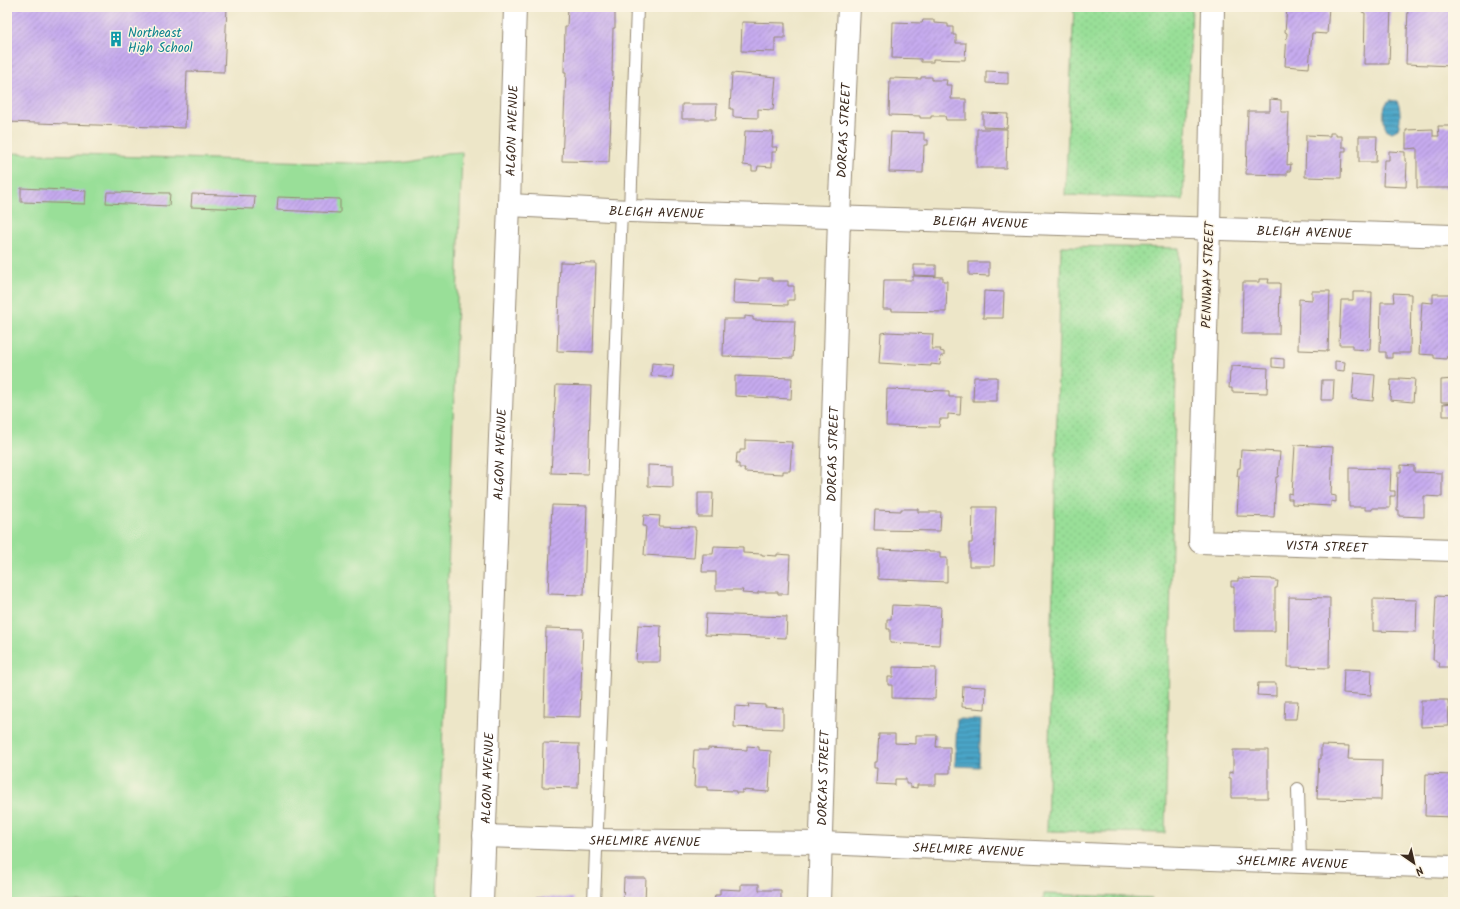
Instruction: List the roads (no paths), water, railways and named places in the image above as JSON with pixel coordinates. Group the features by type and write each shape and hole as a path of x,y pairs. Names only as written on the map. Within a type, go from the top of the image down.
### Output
{"street":[{"name":"ALGON AVENUE","path":"482,902 509,205 515,7"},
{"name":"DORCAS STREET","path":"819,902 839,216 849,7"},
{"name":"PENNWAY STREET","path":"1200,542 1209,228 1213,7"},
{"name":"BLEIGH AVENUE","path":"509,205 1453,236"},
{"name":"VISTA STREET","path":"1200,542 1453,550"},
{"name":"SHELMIRE AVENUE","path":"484,836 597,840 821,843 1453,867"}],"lane":[{"path":"594,902 625,210 637,7"},
{"path":"1298,789 1300,862"}],"water":[{"path":"1389,100 1397,101 1400,111 1400,123 1398,129 1392,132 1386,129 1384,122 1384,110"},
{"path":"957,719 981,720 979,767 955,766"}],"place":[{"name":"Northeast High School","path":"116,39"}]}
